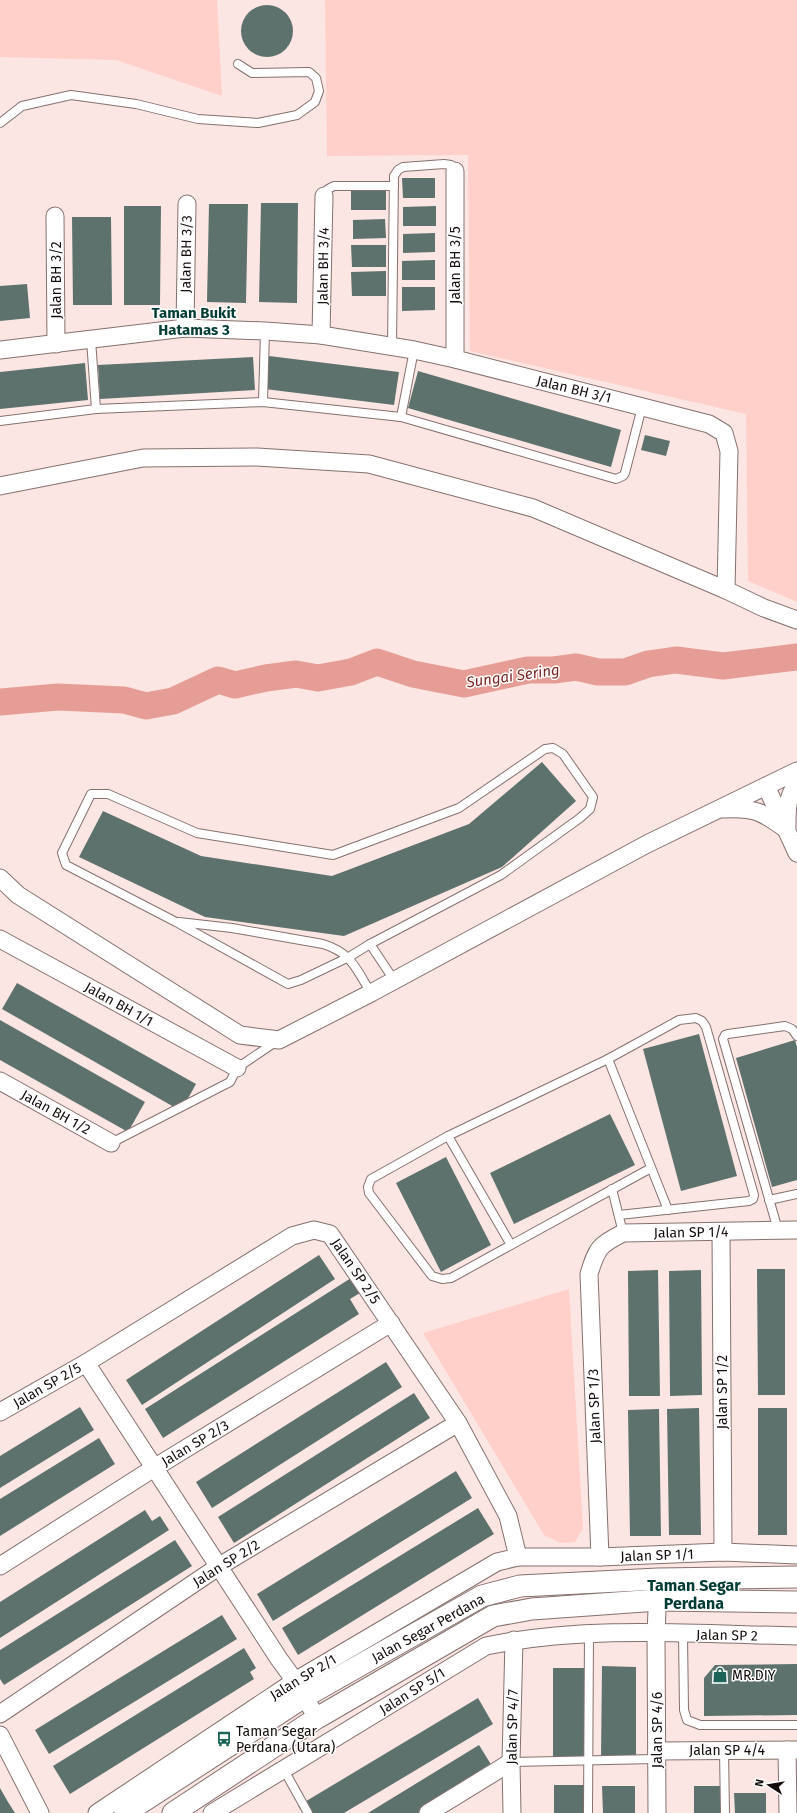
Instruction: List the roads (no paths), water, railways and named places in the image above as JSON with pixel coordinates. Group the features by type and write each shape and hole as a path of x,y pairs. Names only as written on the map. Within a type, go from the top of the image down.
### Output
{"street":[{"name":"Jalan BH 3/5","path":"455,171 455,359"},
{"name":"Jalan BH 3/4","path":"321,335 324,196"},
{"name":"Jalan BH 3/3","path":"185,328 187,204"},
{"name":"Jalan BH 3/2","path":"55,216 56,344"},
{"name":"Jalan BH 3/1","path":"0,350 185,328 321,335 392,346 455,359 709,424 724,434 729,451 726,590"},
{"path":"0,486 143,458 257,457 368,464 533,508 726,590 764,608 797,620"},
{"path":"0,878 18,896 240,1035 279,1040 371,993 646,844 715,809 797,771"},
{"path":"787,830 786,808 789,796 797,783"},
{"path":"766,786 797,853"},
{"path":"715,809 750,808 769,817 787,830"},
{"name":"Jalan BH 1/1","path":"0,939 237,1068"},
{"name":"Jalan BH 1/2","path":"0,1081 111,1143"},
{"name":"Jalan SP 2/5","path":"0,1412 86,1363 292,1236 314,1230 330,1234 458,1423 508,1516 518,1557"},
{"name":"Jalan SP 1/4","path":"594,1257 604,1243 623,1233 797,1230"},
{"name":"Jalan SP 1/2","path":"721,1232 723,1552"},
{"name":"Jalan SP 1/3","path":"594,1257 589,1274 600,1557"},
{"name":"Jalan SP 2/3","path":"0,1566 154,1468 391,1323"},
{"path":"86,1363 317,1718"},
{"name":"Jalan SP 2/2","path":"0,1714 218,1567 458,1423"},
{"name":"Jalan SP 1/1","path":"518,1557 600,1557 723,1552 797,1555"},
{"name":"Jalan SP 2/1","path":"97,1813 299,1689 497,1562 518,1557"},
{"name":"Jalan Segar Perdana","path":"125,1813 299,1689 482,1596 520,1586 658,1579 797,1577"},
{"name":"Jalan SP 4/6","path":"657,1813 656,1641 658,1579"},
{"name":"Jalan Segar Perdana","path":"173,1813 317,1718 493,1616 532,1609 658,1600 797,1602"},
{"name":"Jalan SP 5/1","path":"212,1813 486,1646 514,1640 589,1633 633,1633"},
{"name":"Jalan SP 2","path":"633,1633 656,1641 683,1634 797,1636"},
{"name":"Jalan SP 4/7","path":"512,1813 511,1762 514,1640"},
{"path":"0,1735 40,1813"},
{"name":"Jalan SP 4/4","path":"657,1755 724,1750 792,1750"},
{"path":"788,1813 792,1750"},
{"path":"428,1813 511,1762"}],"lane":[{"path":"0,123 22,106 71,95 136,104 198,119 258,123 297,115 314,102 319,91 316,78 309,72 252,73 238,64"},
{"path":"392,346 394,176 398,170 403,168 444,164 451,165 455,171"},
{"path":"324,196 328,189 334,186 394,186"},
{"path":"263,402 264,331"},
{"path":"91,340 96,410"},
{"path":"401,417 414,350"},
{"path":"0,421 96,410 263,402 401,417 616,479 623,476 625,473 642,407"},
{"path":"553,748 563,754 594,797 590,809 580,818 501,875 370,944 349,957 301,980 288,984 176,922 66,865 62,853 91,794 108,794 197,833 333,855 459,808 545,749 553,748"},
{"path":"176,922 232,928 323,944 337,948 349,957 371,993"},
{"path":"370,944 394,980"},
{"path":"618,1215 750,1201 753,1199 754,1195 706,1027 702,1021 696,1018 678,1020 608,1059 448,1136 371,1179 368,1187 369,1193 432,1276 442,1279 451,1278 651,1168"},
{"path":"778,1230 723,1039 725,1035 728,1034 785,1026 792,1030 797,1036"},
{"path":"111,1143 230,1082 237,1068 279,1040"},
{"path":"608,1059 668,1210"},
{"path":"448,1136 511,1245"},
{"path":"612,1189 623,1233"},
{"path":"769,1200 797,1194"},
{"path":"588,1813 589,1633"},
{"path":"683,1634 684,1710 687,1720 700,1725 797,1725"},
{"path":"724,1750 724,1813"},
{"path":"511,1762 588,1761 657,1755"},
{"path":"284,1770 308,1813"}],"waterway":[{"name":"Sungai Sering","path":"0,702 58,697 124,700 146,706 173,701 218,680 235,685 266,678 296,674 318,678 351,672 377,662 413,674 464,684 528,670 554,670 576,667 598,672 625,672 648,664 676,660 723,666 797,657"}],"place":[{"name":"MR.DIY","path":"720,1675"},
{"name":"Taman Segar Perdana (Utara)","path":"224,1739"}],"district":[{"name":"Taman Bukit Hatamas 3","path":"194,322"},
{"name":"Taman Segar Perdana","path":"694,1594"}]}
